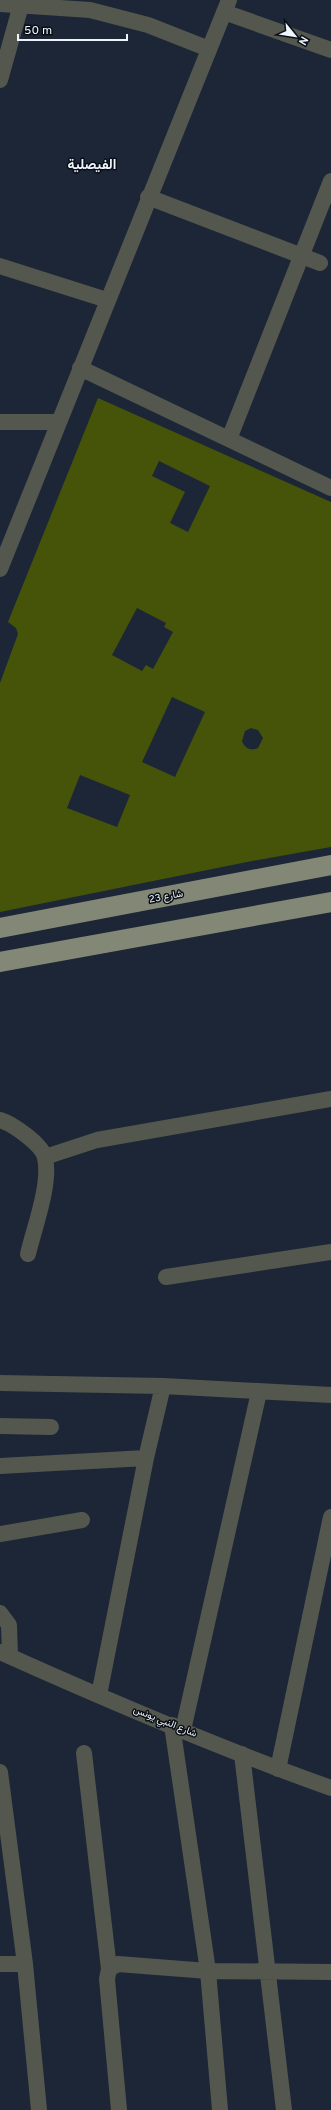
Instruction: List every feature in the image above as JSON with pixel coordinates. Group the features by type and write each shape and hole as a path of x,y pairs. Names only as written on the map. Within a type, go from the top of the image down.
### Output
{"main road":[{"name":"شارع 23","path":"0,928 331,865"},
{"path":"5,961 331,902"}],"street":[{"path":"0,4 90,10 148,25 209,49"},
{"path":"0,80 21,5"},
{"path":"0,569 148,197 227,6 331,50"},
{"path":"229,439 331,181"},
{"path":"148,197 320,263"},
{"path":"0,266 108,300"},
{"path":"80,368 331,488"},
{"path":"0,422 59,422"},
{"path":"45,1157 97,1140 331,1099"},
{"path":"0,1120 10,1123 29,1137 45,1157 46,1176 28,1254"},
{"path":"166,1277 331,1252"},
{"path":"0,1383 163,1386 331,1395"},
{"path":"99,1695 146,1458 163,1386"},
{"path":"220,2110 208,1971 177,1727 259,1392"},
{"path":"0,1426 51,1427"},
{"path":"0,1466 146,1458"},
{"path":"278,1769 331,1517"},
{"path":"0,1534 82,1520"},
{"path":"0,1613 9,1625 5,1654"},
{"name":"شارع النبي يونس","path":"5,1654 99,1695 278,1769 331,1788"},
{"path":"84,1753 109,1968 107,1979 119,2110"},
{"path":"242,1754 284,2110"},
{"path":"0,1772 25,1964 39,2110"},
{"path":"0,1964 25,1964"},
{"path":"109,1968 118,1964 208,1971 331,1972"}],"green space":[{"path":"98,398 331,502 331,847 252,861 0,912 0,683 18,634 16,628 8,622","holes":["159,461 210,486 188,532 170,523 185,492 152,476","137,608 166,623 164,627 173,632 153,669 146,665 142,671 112,655","172,697 205,712 175,777 142,762","251,728 258,730 263,738 258,748 253,749 248,749 242,741 245,731","80,775 130,795 117,827 67,808"]}],"district":[{"name":"الفيصلية","path":"92,165"}]}
